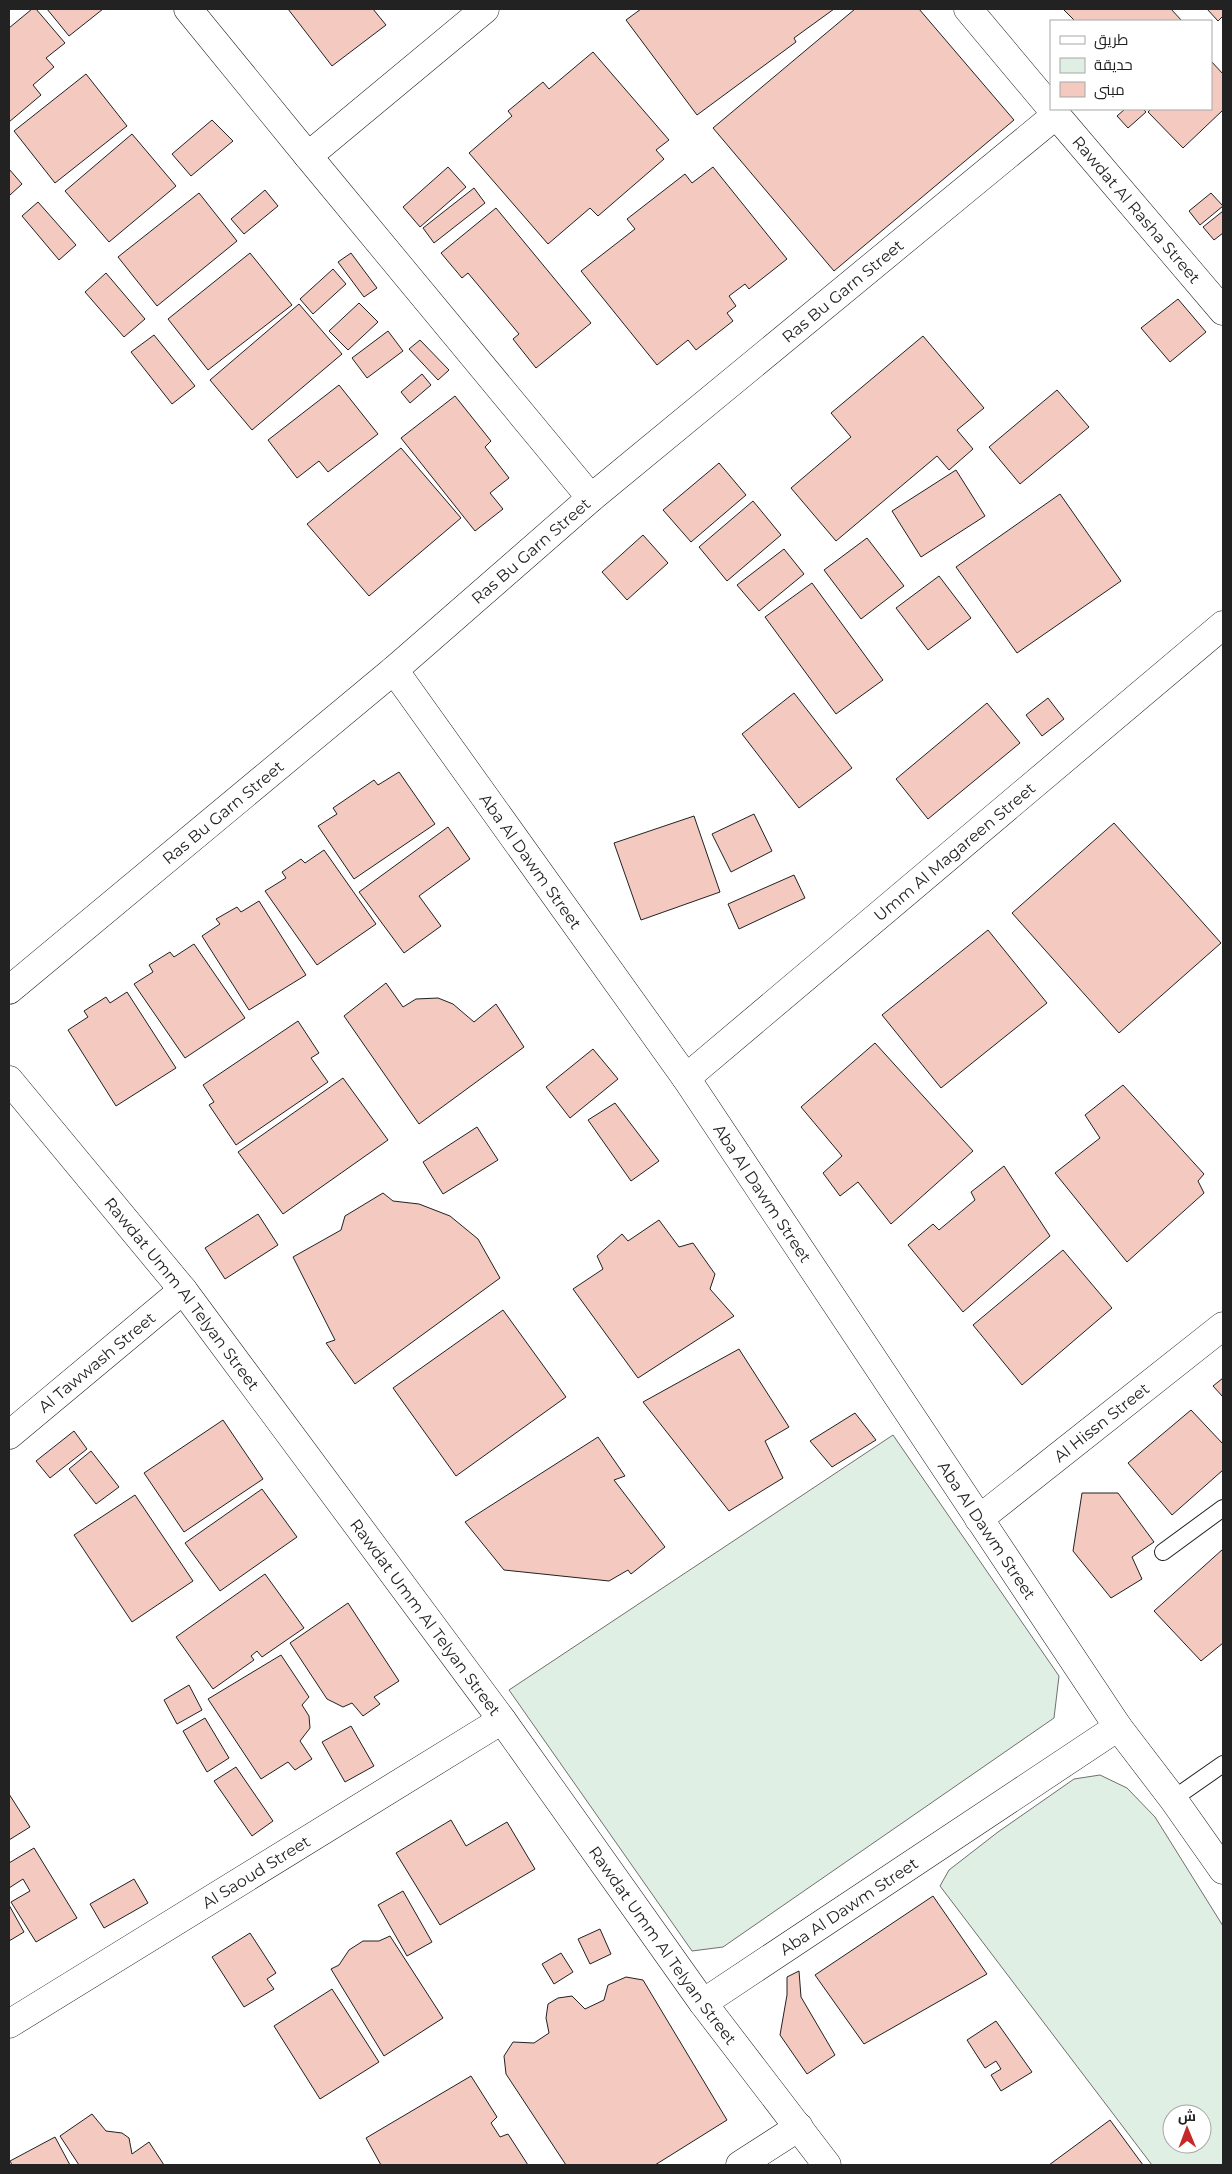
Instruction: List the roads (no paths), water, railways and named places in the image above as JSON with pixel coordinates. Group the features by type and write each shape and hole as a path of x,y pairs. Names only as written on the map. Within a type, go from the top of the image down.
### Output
{"street":[{"path":"188,9 591,498"},
{"path":"308,156 485,9"},
{"name":"Rawdat Al Rasha Street","path":"968,9 1050,107"},
{"name":"Rawdat Al Rasha Street","path":"1053,111 1223,311"},
{"name":"Ras Bu Garn Street","path":"9,990 394,670 591,498 1053,111"},
{"name":"Umm Al Magareen Street","path":"686,1078 1223,625"},
{"name":"Aba Al Dawm Street","path":"394,670 686,1078 1118,1726 1223,1870"},
{"name":"Rawdat Umm Al Telyan Street","path":"9,1080 184,1290 502,1720 703,2003 827,2165"},
{"name":"Al Tawwash Street","path":"9,1435 184,1290"},
{"name":"Al Hissn Street","path":"979,1518 1223,1326"},
{"name":"Al Saoud Street","path":"9,2024 502,1720"},
{"name":"Aba Al Dawm Street","path":"703,2003 1118,1726"},
{"path":"740,2165 799,2127"}],"lane":[{"path":"1163,1552 1223,1508"},
{"path":"1173,1799 1223,1764"}]}
